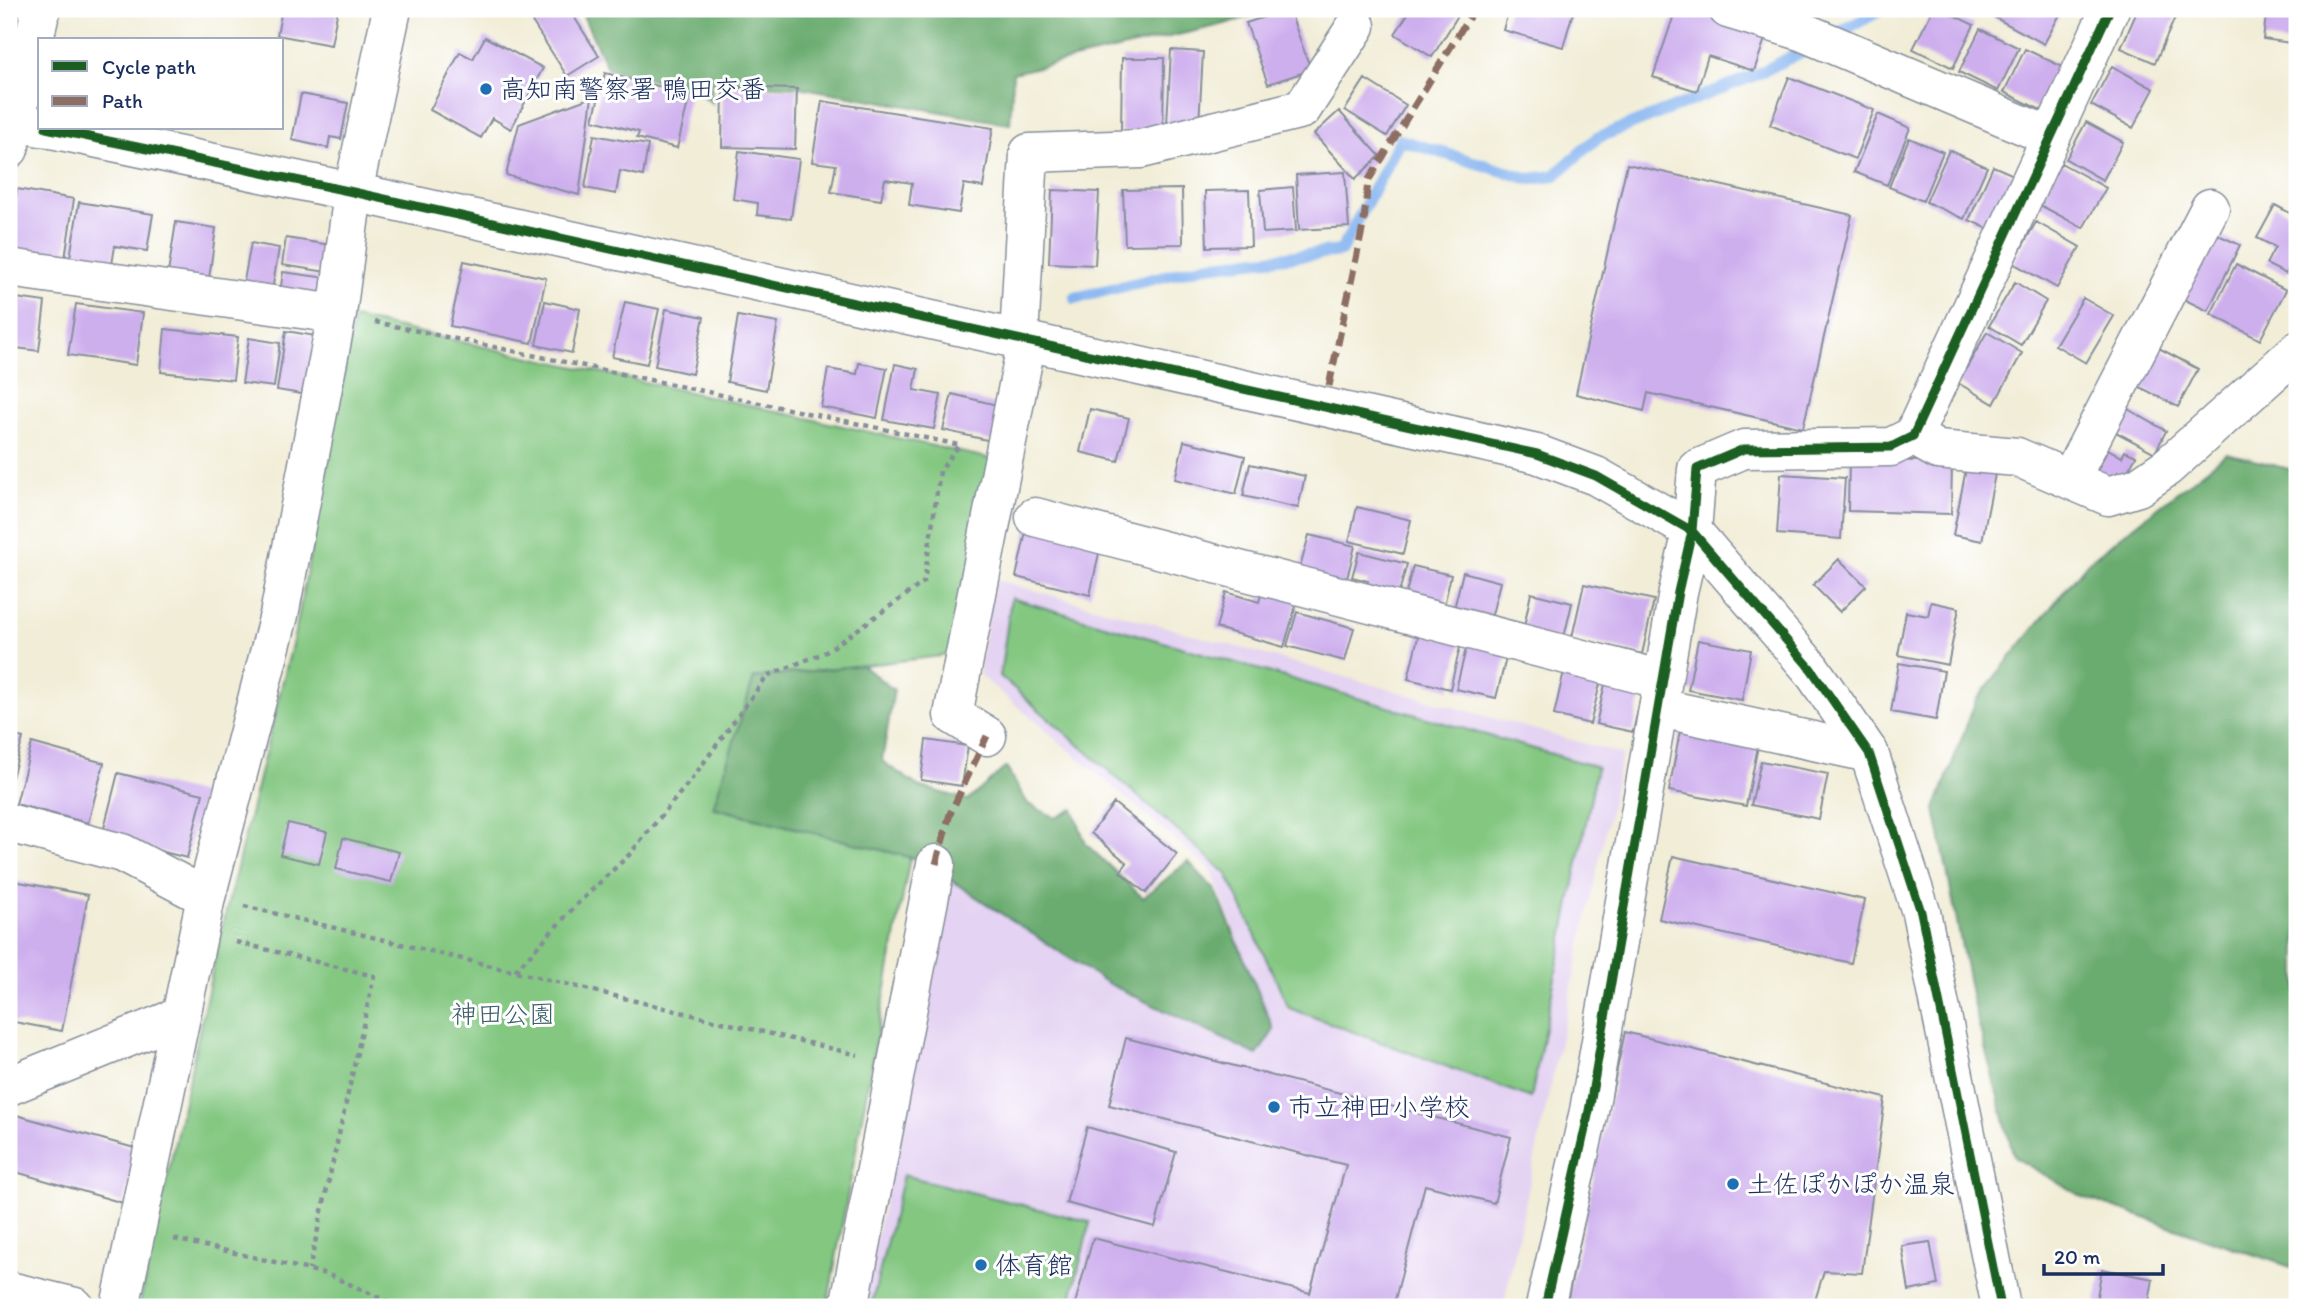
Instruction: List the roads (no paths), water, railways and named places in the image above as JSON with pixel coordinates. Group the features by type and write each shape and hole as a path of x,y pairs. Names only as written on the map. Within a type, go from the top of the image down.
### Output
{"street":[{"path":"41,9 24,129 353,192 1537,454 1596,476 1692,531 1811,669 1869,753 1921,912 2001,1307"},
{"path":"120,1307 206,897 279,615 337,314 353,192 392,9"},
{"path":"1728,9 1801,31 2049,136"},
{"path":"1545,1307 1589,1111 1678,592 1692,531 1697,469 1744,449 1891,447 1913,436 2049,136 2110,9"},
{"path":"987,736 953,715 1004,454 1023,340 1029,153 1141,149 1302,109 1356,26"},
{"path":"2070,479 2210,208"},
{"path":"9,268 337,314"},
{"path":"1913,436 1938,450 2017,457 2108,496 2138,488 2167,467 2297,351"},
{"path":"1035,517 1869,753"},
{"path":"9,823 122,853 206,897"},
{"path":"849,1307 936,864"},
{"path":"9,1086 181,1016"},
{"path":"9,1291 75,1307"}],"waterway":[{"path":"1831,37 1883,9"},
{"path":"1075,298 1206,266 1341,251 1400,140 1530,179 1554,176 1597,138 1758,74 1815,45"}],"place":[{"name":"高知南警察署 鴨田交番","path":"486,89"},
{"name":"市立神田小学校","path":"1274,1107"},
{"name":"土佐ぽかぽか温泉","path":"1733,1184"},
{"name":"体育館","path":"981,1265"}],"park label":[{"name":"神田公園","path":"503,1014"}]}
